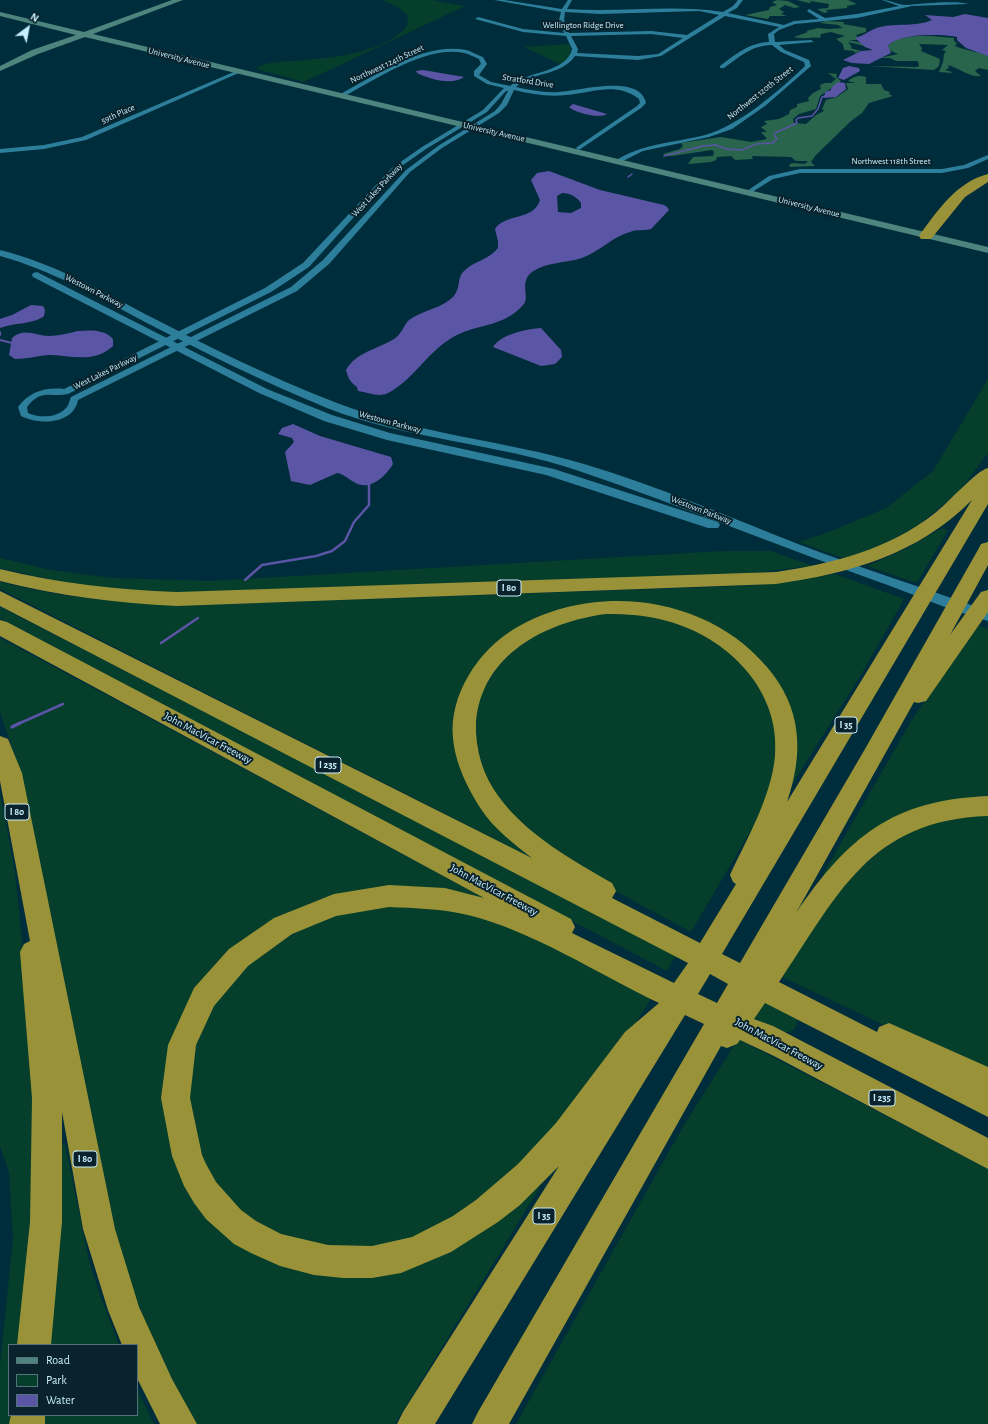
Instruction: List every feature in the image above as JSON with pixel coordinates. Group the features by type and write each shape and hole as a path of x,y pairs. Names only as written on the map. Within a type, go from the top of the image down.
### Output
{"highway":[{"path":"932,234 960,194 981,180 988,178"},
{"path":"932,234 970,195 988,187"},
{"name":"I 80","path":"0,575 31,584 77,592 126,598 177,599 776,578 842,567 880,554 910,540 951,510 988,473"},
{"name":"I 35","path":"415,1424 704,960 988,489"},
{"path":"490,1424 873,755 988,548"},
{"path":"873,755 941,665 988,597"},
{"name":"I 235","path":"0,598 988,1103"},
{"path":"656,933 625,904 582,878 516,832 491,804 470,768 464,746 464,717 471,691 476,681 489,664 512,641 541,624 558,617 585,610 628,607 674,615 701,626 726,640 744,655 762,675 779,702 784,717 787,740 783,779 777,798 704,960"},
{"name":"John MacVicar Freeway","path":"0,627 632,970 776,1043 988,1154"},
{"name":"I 80","path":"0,745 10,773 99,1229 124,1310 160,1391 179,1424"},
{"path":"650,1144 822,896 856,855 877,838 913,819 955,808 988,806"},
{"path":"31,881 33,952 47,1098 46,1222 34,1344"},
{"path":"632,970 497,914 445,899 423,896 378,897 327,906 309,913 275,930 243,953 216,982 199,1007 190,1024 184,1041 176,1078 175,1096 179,1134 192,1170 216,1209 244,1233 277,1250 314,1260 349,1263 391,1259 412,1253 452,1235 486,1213 518,1187 546,1159 584,1112 638,1038 673,1008"},
{"path":"798,1005 854,1020 988,1081"}],"main road":[{"path":"0,62 168,0"},
{"path":"0,69 25,56 83,32 179,0"},
{"name":"University Avenue","path":"0,10 238,72 343,95"},
{"name":"University Avenue","path":"0,14 83,32 343,95 766,194 932,234 988,250"},
{"name":"University Avenue","path":"470,125 579,148 620,160"},
{"name":"University Avenue","path":"932,234 988,245"}],"street":[{"path":"496,0 563,11 621,13 694,9 783,26 932,3 966,4"},
{"path":"570,0 563,11 562,21 565,34 573,45 574,54"},
{"path":"470,125 488,109 504,90 525,82 529,78 563,65 574,54 648,58 664,53 725,14 741,0"},
{"path":"884,0 905,7"},
{"path":"809,10 825,20"},
{"name":"Wellington Ridge Drive","path":"478,19 521,31 565,34 658,33 688,37"},
{"path":"772,42 771,34 783,26"},
{"path":"722,67 754,45 772,42 811,42"},
{"name":"Northwest 120th Street","path":"620,160 633,152 710,136 729,129 808,66 804,60 783,51 772,42"},
{"path":"438,43 443,51"},
{"name":"Northwest 124th Street","path":"343,95 421,56 443,51"},
{"name":"Stratford Drive","path":"443,51 464,52 478,56 484,62 476,73 478,78 489,83 556,94 574,93 592,88 611,87 629,90 639,95 643,100 642,105 579,148"},
{"name":"59th Place","path":"0,152 44,148 84,139 238,72"},
{"path":"470,125 500,109 514,86"},
{"name":"West Lakes Parkway","path":"470,125 408,171 326,262 306,280 281,295 74,398 74,404 70,409 56,416 42,418 24,414 22,406 26,400 37,394 51,391 65,392 268,290 296,273 306,265 394,168 470,125"},
{"name":"Northwest 118th Street","path":"750,191 771,177 792,173 816,170 950,170 966,167 988,157"},
{"name":"Northwest 118th Street","path":"766,194 774,182 792,173"},
{"name":"Westown Parkway","path":"0,253 26,260 64,276 180,334 234,363 336,407 414,430 524,453 580,467 689,505 796,548 988,616"},
{"name":"Westown Parkway","path":"0,262 55,284 281,399 341,422 394,438 549,472 743,535 796,548"},
{"path":"65,392 74,398"}],"green space":[{"path":"382,0 432,0 465,6 304,82 256,69 269,63 324,58 355,53 385,43 407,26 408,16 398,7"},
{"path":"777,0 788,1 800,7 794,8 785,5 779,9 784,12 781,14 787,16 770,16 768,19 745,15 769,10 770,7 777,5 772,2"},
{"path":"797,0 848,0 857,4 847,6 847,8 826,10 828,12 824,13 817,9 828,8 829,4 810,1 811,3 809,3"},
{"path":"826,21 844,22 843,24 866,28 866,32 856,35 858,37 855,38 857,40 849,40 862,43 864,46 848,42 852,47 850,48 861,51 855,53 854,51 844,50 843,44 836,39 845,36 831,32 821,34 820,38 794,37 808,32 806,31 818,28 843,28 838,25 820,23"},
{"path":"931,36 954,38 954,41 957,43 955,46 988,56 988,70 979,68 975,71 981,76 973,76 948,65 949,68 945,70 952,72 951,73 939,72 946,51 942,50 948,45 919,44 922,48 921,51 940,59 939,66 934,70 868,66 917,67 919,66 918,61 896,61 890,58 880,58 898,54 889,50 888,46 892,42 908,37"},
{"path":"569,44 571,51 569,56 560,64 524,47"},
{"path":"828,73 837,74 836,77 841,81 820,96 816,109 799,114 793,119 794,123 806,124 816,115 824,111 822,109 826,100 837,97 848,89 846,83 855,83 848,81 857,76 866,77 866,84 881,84 884,90 890,92 889,94 893,96 869,103 862,113 851,121 815,156 811,162 815,166 790,167 789,165 792,163 805,164 808,161 796,161 791,157 752,156 753,159 735,160 731,156 717,157 716,160 711,162 688,164 693,157 713,156 714,152 712,150 672,156 666,156 663,154 680,149 683,146 681,143 721,137 751,142 767,139 761,132 767,132 761,127 767,124 764,121 779,119 789,114 790,110 797,107 797,104 809,101 808,98 813,93 821,89 820,85 831,83 836,79"},
{"path":"988,379 988,453 956,494 921,523 883,545 846,559 799,542 829,532 886,508 933,471"},
{"path":"942,528 948,530 917,583 867,566 906,549"},
{"path":"723,551 771,551 813,566 741,574 161,593 77,585 0,568 0,558 51,570 112,578 210,581"},
{"path":"835,574 904,599 862,673 781,802 791,765 757,661 638,604 529,624 455,727 532,853 530,857 0,589 0,582 49,593 99,600 199,605 739,586 790,582"},
{"path":"0,607 677,953 667,971 0,618"},
{"path":"625,612 680,622 717,641 746,666 772,706 779,757 765,802 754,825 691,932 613,890 571,864 494,799 470,742 478,689 508,650 572,617"},
{"path":"977,625 988,629 988,801 948,803 828,878 823,874 913,718"},
{"path":"0,638 490,901 330,899 183,1018 194,1195 358,1273 536,1183 540,1187 395,1424 196,1424 153,1341 132,1288 114,1226 18,765 0,712"},
{"path":"0,794 15,871 38,1103 27,1344 8,1344 8,1416 17,1416 16,1424 0,1424 0,1366 13,1239 9,1172 0,1146"},
{"path":"988,813 988,1072 941,1052 778,975 837,887 909,827"},
{"path":"423,902 505,924 653,995 631,1031 555,1133 486,1197 420,1237 340,1252 260,1230 204,1175 183,1107 200,1019 260,947 334,912"},
{"path":"765,999 797,1019 795,1028 786,1032 780,1031 754,1017"},
{"path":"738,1039 988,1169 988,1424 516,1424 681,1130"},
{"path":"65,1144 89,1261 119,1344 45,1344 55,1147"},
{"path":"138,1391 154,1424 35,1424 36,1416 138,1416"}],"water":[{"path":"965,14 988,18 988,56 966,48 957,40 957,37 931,35 910,37 893,42 888,46 891,53 869,64 852,63 843,60 861,51 873,50 865,47 855,38 877,28 920,23 932,20 925,15 953,17"},
{"path":"849,66 859,68 860,71 844,80 838,78 843,68"},
{"path":"423,70 464,77 453,81 440,81 417,73 416,71"},
{"path":"838,82 845,83 846,89 836,97 824,98 825,92 831,90 831,88"},
{"path":"573,104 607,114 593,116 582,113 569,107"},
{"path":"549,171 600,190 664,205 669,210 651,229 623,234 582,258 550,264 532,272 528,276 525,285 525,302 515,313 497,322 469,330 450,339 441,345 397,388 380,395 358,391 357,387 351,382 346,370 350,364 361,355 394,339 399,335 409,320 443,304 453,297 457,290 461,274 471,265 490,255 498,248 495,229 505,221 526,214 537,207 540,200 531,180 537,173","holes":["565,193 577,199 581,203 581,208 571,213 558,212 557,196"]},
{"path":"31,305 43,306 45,310 44,316 35,321 0,328 0,319 12,315"},
{"path":"541,328 561,350 562,357 555,364 541,366 493,347 497,342 515,333"},
{"path":"92,330 106,333 113,339 113,346 106,352 90,357 48,355 15,359 9,355 12,338 21,333 49,336"},
{"path":"293,424 320,436 391,457 393,464 386,474 376,482 365,485 360,485 342,474 337,473 310,485 291,481 285,452 294,442 292,438 278,434 282,428"}],"waterway":[{"path":"664,156 703,146 716,145 726,149 742,150 756,144 773,143 777,139 774,135 775,133 797,123 796,120 798,118 812,116 818,109 822,97 826,96"},
{"path":"628,177 632,174"},
{"path":"0,340 12,343"},
{"path":"245,580 262,565 316,556 332,551 345,541 354,522 369,505 369,485 366,482"},
{"path":"161,643 198,618"},
{"path":"18,724 63,704"},
{"path":"12,727 18,724"}]}
